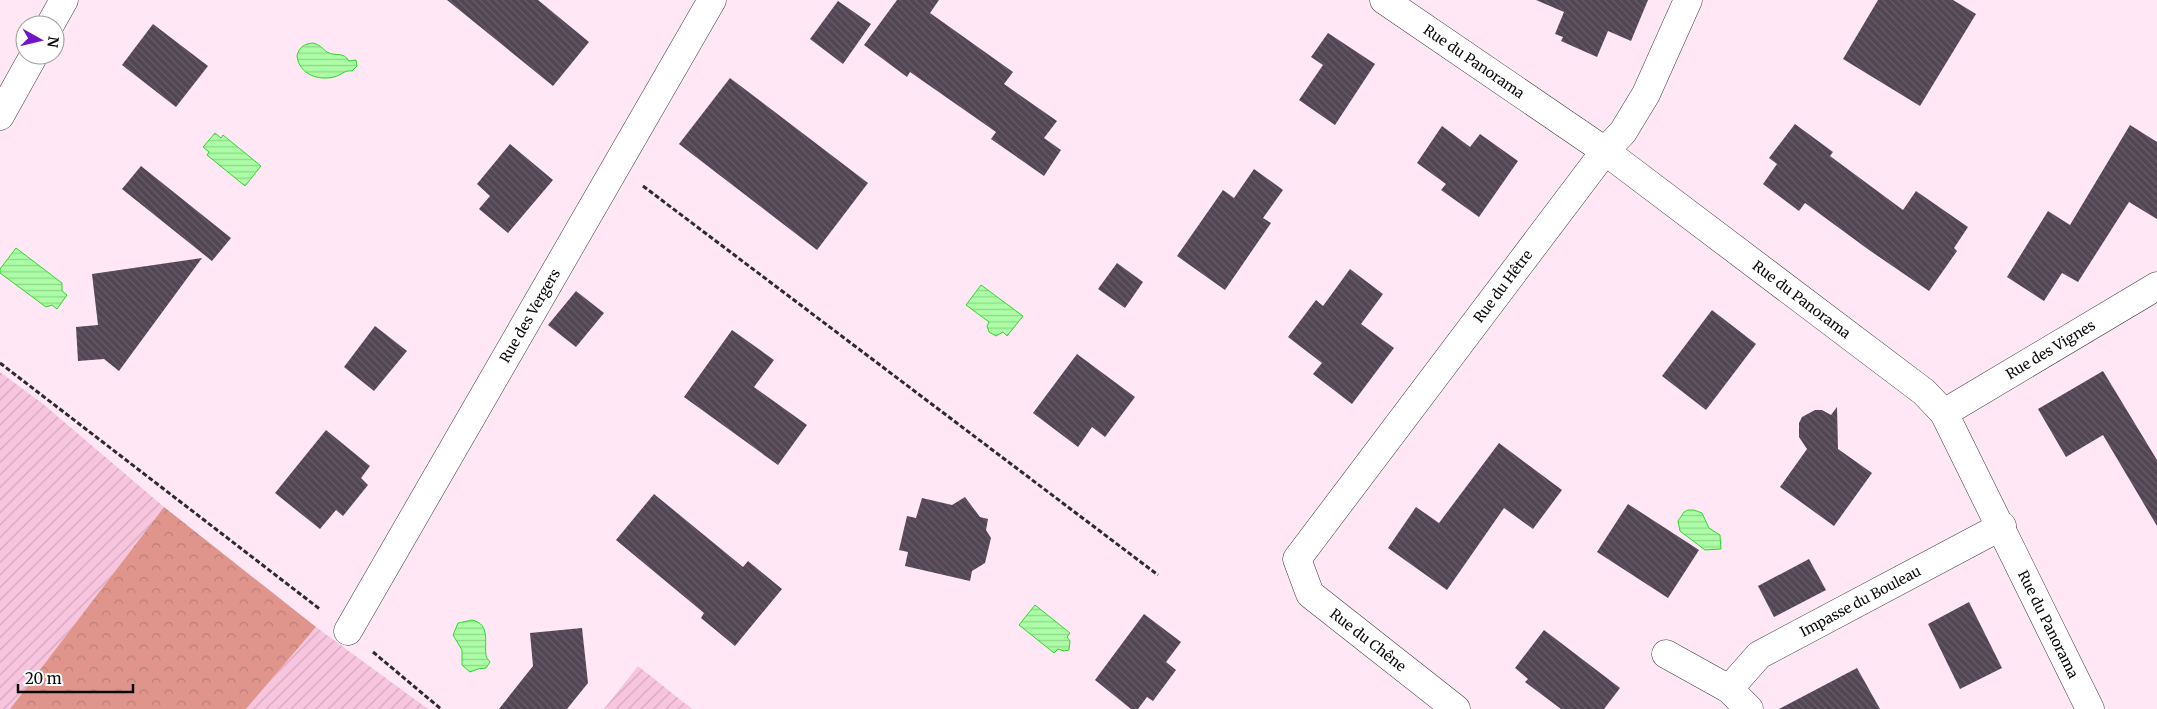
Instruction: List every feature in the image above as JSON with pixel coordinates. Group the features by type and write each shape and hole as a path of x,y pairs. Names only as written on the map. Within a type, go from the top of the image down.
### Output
{"street":[{"path":"56,15 64,0"},
{"name":"Rue des Vergers","path":"348,631 712,0"},
{"name":"Rue du Panorama","path":"1384,0 1605,151 1924,392 1944,413 2002,526 2090,709"},
{"name":"Rue du Hêtre","path":"1297,559 1605,151 1624,132 1646,94 1688,0"},
{"path":"0,116 28,65"},
{"name":"Rue des Vignes","path":"1944,413 2157,286"},
{"name":"Impasse du Bouleau","path":"1729,689 1759,656 2002,526"},
{"name":"Rue du Chêne","path":"1297,559 1310,594 1456,709"},
{"path":"1666,654 1729,689 1749,709"}],"path":[{"path":"617,166 1158,575"},
{"path":"0,363 348,631 442,709"}],"shaded area":[{"path":"313,43 327,52 344,56 349,61 356,60 357,66 352,71 347,71 334,77 322,78 310,75 301,67 297,56 302,46"},
{"path":"215,133 221,138 223,135 261,166 245,186 207,155 209,152 203,147"},
{"path":"16,248 62,283 62,291 67,295 57,309 52,305 46,307 0,273 0,269"},
{"path":"981,285 1023,316 1007,336 1003,332 996,336 989,332 987,326 989,322 966,305"},
{"path":"0,372 43,404 164,507 10,709 0,709"},
{"path":"1688,510 1702,513 1709,528 1720,535 1721,549 1705,550 1680,531 1678,521 1684,512"},
{"path":"1035,605 1070,633 1067,637 1070,641 1069,650 1058,649 1054,653 1019,625"},
{"path":"472,620 482,625 485,634 486,656 490,662 486,668 470,672 462,665 462,650 453,635 458,623"},
{"path":"316,627 428,709 246,709"},
{"path":"638,666 692,709 604,709"}],"green space":[{"path":"164,507 316,627 246,709 10,709"}],"building":[{"path":"447,0 538,0 589,42 553,86"},
{"path":"897,0 939,0 930,13 1013,72 1004,84 1057,121 1044,138 1061,150 1044,176 991,139 996,132 910,72 907,77 864,45"},
{"path":"1536,0 1648,0 1631,41 1608,31 1597,57 1561,41 1563,37 1555,34 1564,12"},
{"path":"1878,0 1953,0 1976,14 1920,106 1843,59"},
{"path":"838,1 871,24 843,64 810,39"},
{"path":"153,24 208,66 176,107 122,65"},
{"path":"1328,33 1375,64 1335,125 1299,100 1323,65 1311,57"},
{"path":"730,78 868,183 817,250 679,144"},
{"path":"1795,124 1833,152 1830,156 1903,210 1916,191 1968,227 1954,248 1957,251 1929,291 1805,203 1799,211 1763,184 1777,164 1769,158"},
{"path":"2130,125 2157,142 2157,219 2129,202 2078,282 2062,273 2044,301 2007,277 2048,211 2070,225"},
{"path":"1442,126 1470,147 1480,134 1518,161 1479,217 1441,190 1446,184 1417,163"},
{"path":"510,144 553,180 508,233 479,209 490,196 477,184"},
{"path":"141,166 231,238 212,261 122,189"},
{"path":"1254,169 1283,190 1263,218 1271,223 1225,290 1177,256 1223,190 1234,198"},
{"path":"202,258 119,371 104,359 78,361 76,327 98,325 92,274"},
{"path":"1117,263 1143,282 1125,308 1098,289"},
{"path":"1350,269 1383,294 1361,324 1394,348 1352,404 1313,374 1322,363 1288,337 1316,300 1323,306"},
{"path":"576,291 604,313 576,347 548,325"},
{"path":"1712,310 1756,344 1706,410 1662,376"},
{"path":"375,326 407,351 374,391 344,367"},
{"path":"732,330 774,360 754,387 807,425 778,465 684,397"},
{"path":"1077,354 1135,397 1105,437 1092,427 1078,447 1033,413"},
{"path":"2103,371 2157,460 2157,526 2103,435 2066,457 2038,409"},
{"path":"1837,407 1838,449 1872,473 1834,526 1780,487 1807,449 1799,437 1799,423 1802,417 1815,410 1822,410 1831,415"},
{"path":"326,430 370,466 361,478 368,485 343,516 336,510 320,529 275,493"},
{"path":"1499,443 1562,490 1533,529 1504,508 1447,590 1388,548 1416,507 1439,523"},
{"path":"654,494 743,567 748,561 782,589 735,646 701,618 704,613 616,540"},
{"path":"965,497 980,517 988,519 986,530 991,538 985,563 972,571 970,581 905,566 908,552 899,550 907,516 916,518 922,498 952,505"},
{"path":"1628,504 1699,550 1668,598 1597,552"},
{"path":"1809,559 1826,590 1774,617 1758,586"},
{"path":"1969,602 2002,668 1960,689 1928,624"},
{"path":"1144,614 1181,642 1166,662 1176,670 1153,701 1147,697 1138,709 1131,709 1095,680"},
{"path":"582,628 588,683 567,709 499,709 533,666 530,633"},
{"path":"1544,630 1620,688 1604,709 1561,709 1525,682 1528,679 1515,668"},
{"path":"1857,668 1880,709 1779,709"}]}
